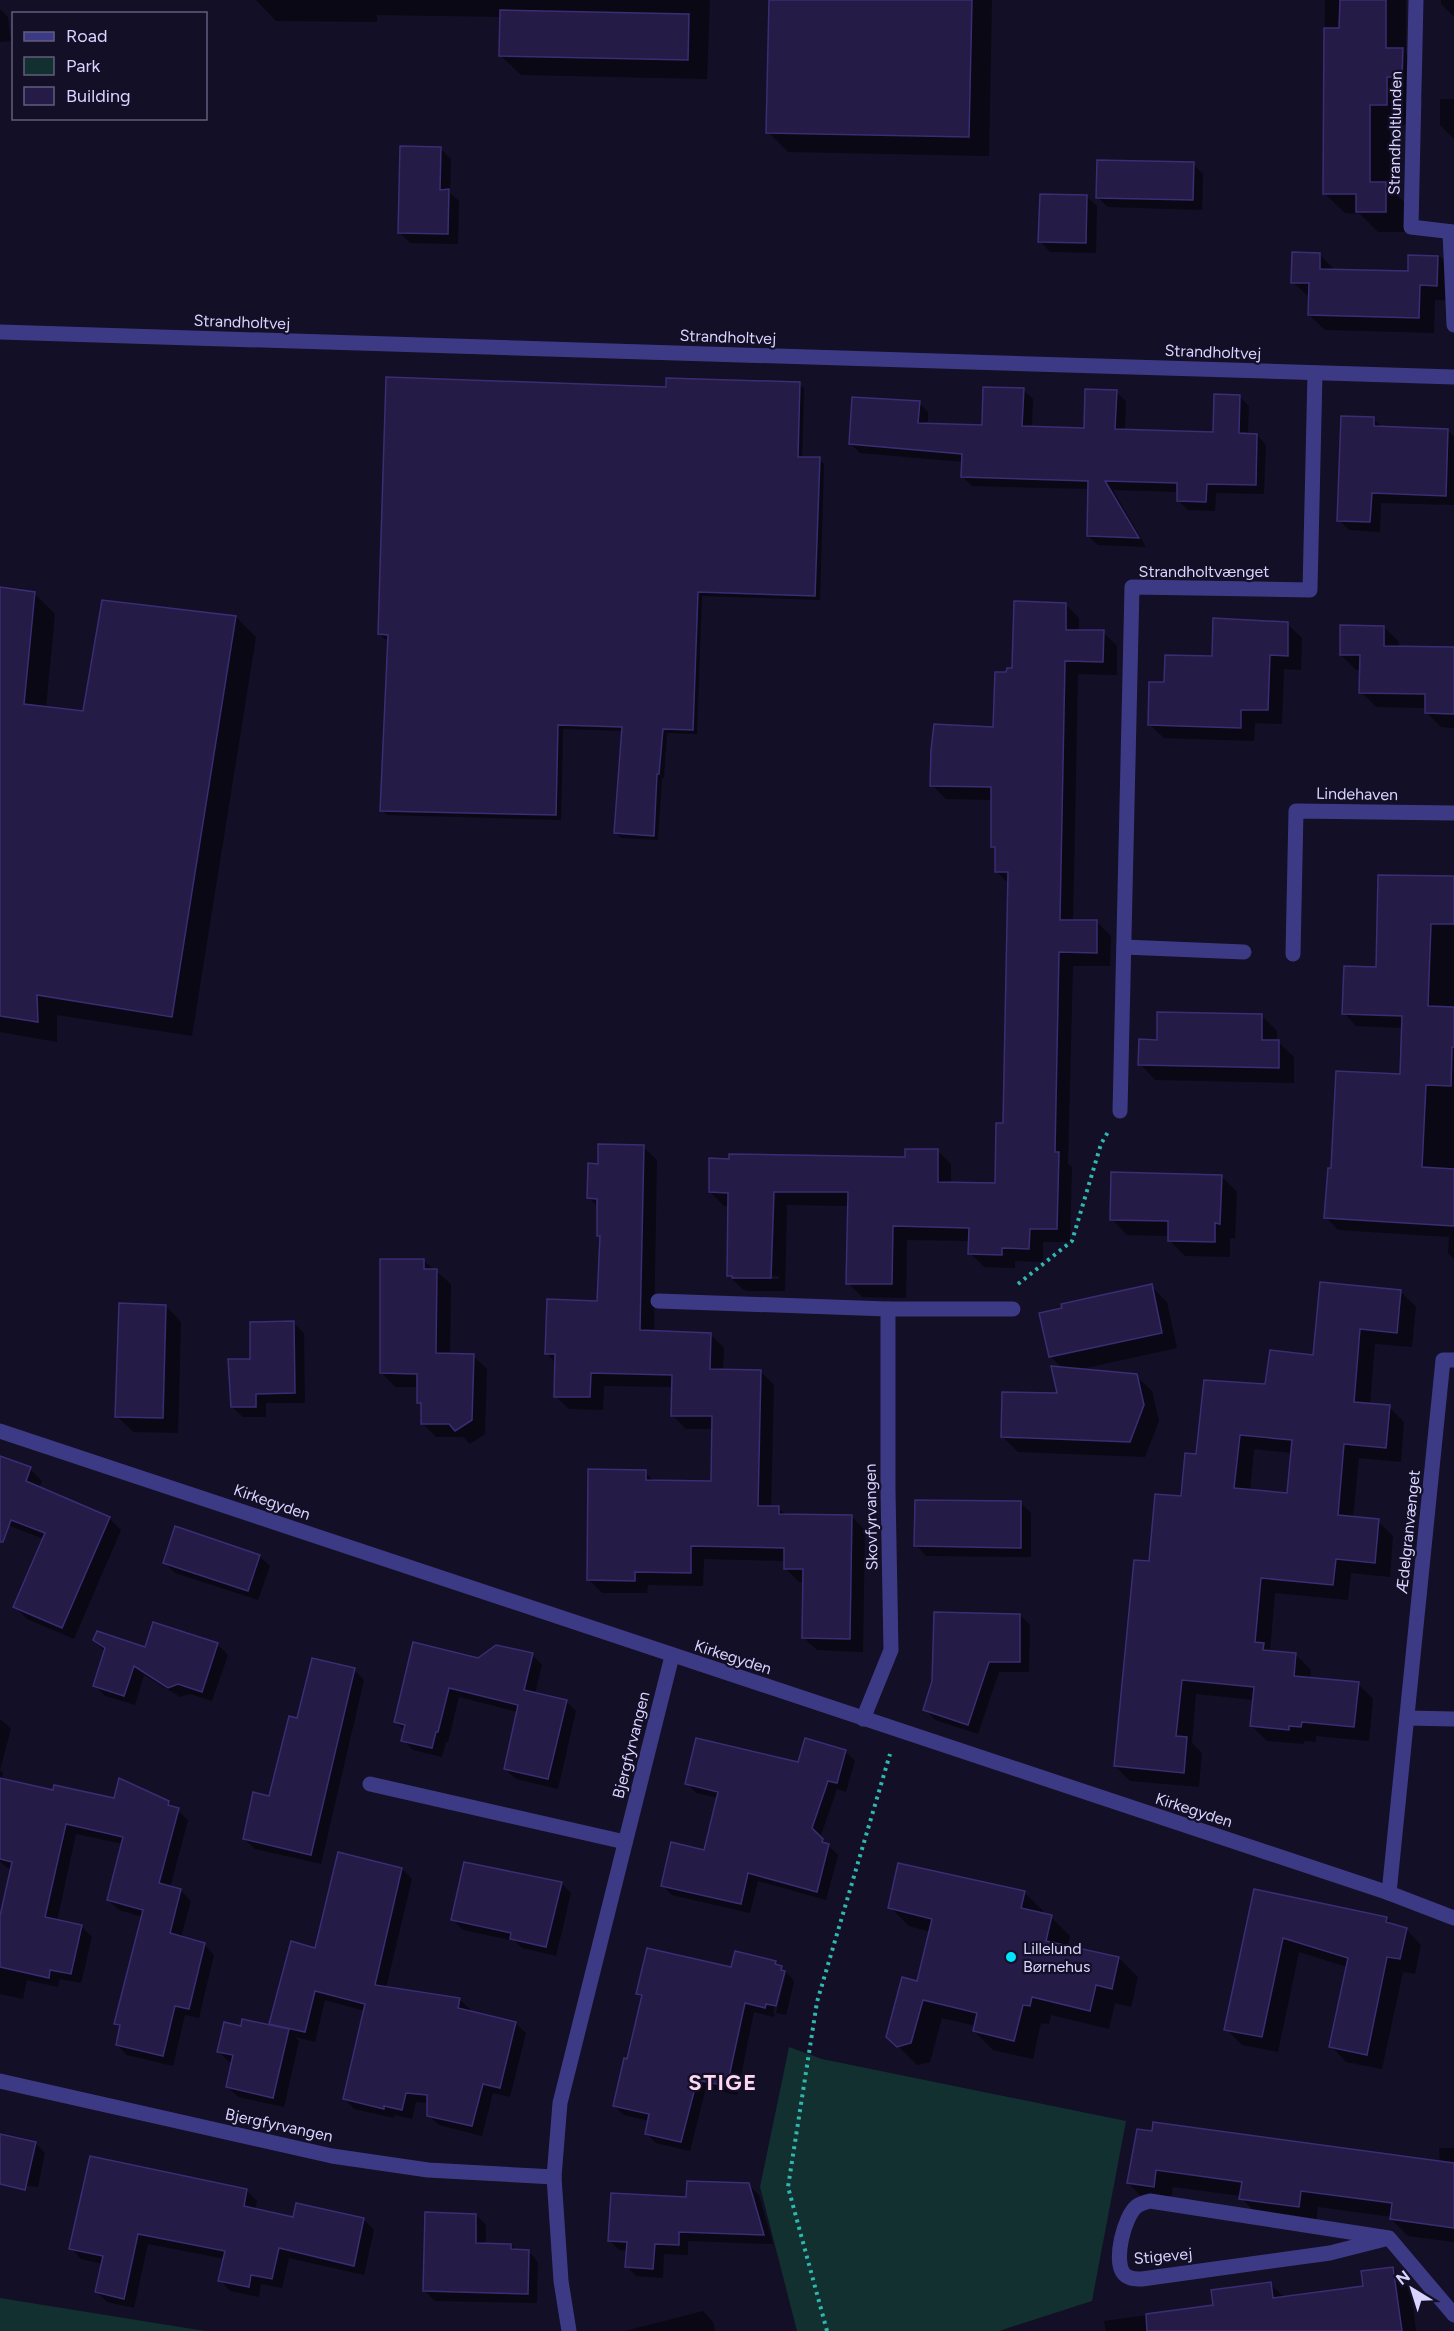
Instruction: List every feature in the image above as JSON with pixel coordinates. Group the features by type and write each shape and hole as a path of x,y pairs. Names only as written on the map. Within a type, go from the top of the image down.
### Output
{"street":[{"name":"Strandholtlunden","path":"1416,0 1411,227 1452,232 1454,325"},
{"name":"Strandholtvej","path":"0,332 1454,377"},
{"name":"Strandholtvænget","path":"1120,1111 1132,587 1310,590 1315,373"},
{"name":"Lindehaven","path":"1293,954 1296,810 1454,813"},
{"path":"1124,947 1244,952"},
{"path":"658,1301 888,1309 1013,1309"},
{"name":"Skovfyrvangen","path":"863,1719 891,1650 888,1309"},
{"name":"Ædelgranvænget","path":"1389,1893 1443,1360 1454,1360"},
{"name":"Kirkegyden","path":"0,1431 1389,1893 1454,1918"},
{"name":"Bjergfyrvangen","path":"569,2331 561,2281 554,2177 560,2103 672,1656"},
{"path":"1407,1718 1454,1719"},
{"path":"370,1784 625,1842"},
{"name":"Bjergfyrvangen","path":"0,2082 332,2156 428,2170 554,2177"},
{"name":"Stigevej","path":"1150,2201 1389,2238 1330,2253 1142,2279 1131,2278 1124,2274 1119,2266 1122,2234 1128,2216 1137,2206 1150,2201"},
{"path":"1389,2238 1454,2315"}],"path":[{"path":"987,1309 1072,1241 1101,1144 1120,1111"},
{"path":"827,2331 788,2187 817,2002 897,1730"}],"green space":[{"path":"789,2047 822,2059 1126,2121 1092,2301 999,2331 797,2331 760,2187"},
{"path":"0,2298 205,2331 0,2331"}],"building":[{"path":"769,0 972,0 969,137 766,133"},
{"path":"1340,0 1386,0 1386,48 1403,48 1402,77 1387,77 1387,105 1370,105 1370,182 1386,182 1386,212 1356,212 1356,194 1323,194 1324,28 1339,28"},
{"path":"500,10 689,14 688,60 499,56"},
{"path":"400,146 441,147 440,190 449,189 448,234 398,233"},
{"path":"1097,160 1194,162 1193,200 1096,198"},
{"path":"1040,194 1087,195 1086,243 1038,242"},
{"path":"1292,252 1320,253 1320,269 1408,271 1408,255 1438,256 1437,286 1420,285 1419,318 1308,315 1309,283 1291,283"},
{"path":"386,377 666,387 666,378 800,382 798,457 820,457 815,596 698,592 693,730 663,729 659,774 657,774 654,836 614,833 622,727 558,725 556,815 380,811 388,635 378,634"},
{"path":"983,387 1024,388 1022,426 1084,428 1085,389 1117,390 1115,429 1213,432 1214,394 1240,395 1239,433 1257,434 1256,485 1207,484 1206,502 1177,501 1177,483 1105,481 1139,538 1087,536 1088,481 961,477 962,454 849,444 852,397 920,401 918,423 982,425"},
{"path":"1341,416 1374,417 1374,426 1448,429 1446,496 1372,493 1370,522 1337,521"},
{"path":"0,587 35,592 24,704 83,711 102,600 236,616 172,1017 37,995 38,1022 0,1016"},
{"path":"1014,601 1066,603 1066,630 1104,630 1103,662 1065,661 1060,920 1097,920 1097,953 1059,952 1055,1152 1059,1152 1057,1229 1030,1229 1029,1249 1002,1248 1002,1255 968,1254 969,1228 893,1226 892,1284 846,1284 848,1192 774,1192 771,1278 727,1276 728,1193 709,1192 709,1158 729,1159 729,1154 905,1157 905,1149 938,1149 938,1182 995,1183 996,1123 1003,1123 1008,872 995,872 995,847 991,847 991,787 930,786 931,750 934,724 993,727 995,672 1006,672 1007,668 1012,668"},
{"path":"1213,618 1288,622 1288,656 1270,655 1268,710 1241,710 1241,728 1148,725 1149,682 1164,682 1165,655 1212,656"},
{"path":"1340,625 1384,626 1384,646 1454,647 1454,714 1425,713 1425,694 1359,693 1360,655 1340,655"},
{"path":"1378,875 1454,876 1454,924 1431,924 1428,1006 1454,1007 1451,1086 1426,1085 1422,1167 1454,1169 1454,1226 1324,1218 1328,1168 1331,1168 1336,1071 1400,1074 1402,1016 1342,1014 1344,966 1376,967"},
{"path":"1157,1012 1262,1014 1262,1040 1279,1040 1279,1068 1138,1065 1139,1039 1157,1040"},
{"path":"598,1144 644,1145 640,1330 711,1333 710,1369 761,1370 758,1506 779,1506 779,1514 852,1515 850,1639 802,1638 803,1569 784,1569 784,1548 691,1546 691,1573 635,1572 635,1581 587,1580 588,1469 646,1470 646,1480 711,1481 712,1416 671,1416 672,1375 591,1373 590,1397 554,1397 555,1354 545,1354 547,1299 597,1301 600,1236 597,1236 597,1199 587,1198 588,1163 598,1164"},
{"path":"1111,1172 1222,1175 1220,1224 1215,1223 1215,1242 1168,1241 1168,1221 1110,1220"},
{"path":"380,1259 424,1259 424,1269 437,1269 436,1353 474,1354 472,1420 455,1431 449,1424 421,1424 421,1403 417,1403 417,1374 380,1373"},
{"path":"1320,1282 1401,1290 1397,1333 1360,1329 1354,1402 1390,1405 1386,1448 1344,1444 1338,1515 1379,1519 1375,1563 1336,1559 1333,1585 1261,1578 1255,1642 1264,1643 1263,1650 1296,1653 1294,1676 1359,1682 1354,1727 1302,1722 1301,1727 1289,1726 1289,1730 1250,1726 1254,1687 1182,1680 1176,1736 1187,1737 1184,1773 1114,1766 1134,1560 1149,1561 1155,1494 1181,1496 1185,1453 1196,1454 1204,1380 1265,1384 1270,1350 1313,1355","holes":["1240,1435 1292,1440 1287,1493 1234,1488"]},
{"path":"1152,1284 1162,1333 1049,1357 1039,1313 1062,1308 1061,1304"},
{"path":"119,1303 166,1305 163,1418 115,1417"},
{"path":"294,1321 295,1393 256,1394 256,1407 231,1407 228,1359 250,1359 250,1322"},
{"path":"1051,1366 1137,1374 1144,1405 1130,1442 1001,1437 1002,1392 1057,1393"},
{"path":"0,1456 31,1467 26,1481 110,1517 62,1628 13,1607 45,1533 11,1520 3,1542 0,1542"},
{"path":"915,1500 1021,1501 1021,1548 914,1546"},
{"path":"175,1526 260,1555 248,1591 163,1563"},
{"path":"934,1612 1020,1614 1020,1662 989,1662 968,1725 923,1710 932,1681"},
{"path":"153,1622 218,1643 202,1692 178,1684 168,1688 134,1666 124,1696 93,1686 105,1648 93,1640 97,1631 145,1647"},
{"path":"413,1642 478,1658 496,1645 533,1653 524,1690 567,1700 548,1779 504,1769 518,1705 449,1688 432,1748 401,1741 405,1725 394,1722"},
{"path":"312,1658 355,1668 311,1855 243,1839 253,1792 269,1796 289,1716 297,1718"},
{"path":"696,1738 798,1762 805,1738 846,1750 837,1783 828,1781 812,1828 823,1839 822,1842 829,1844 817,1892 748,1873 741,1904 661,1886 671,1842 704,1850 718,1792 685,1784"},
{"path":"0,1778 53,1790 54,1785 114,1798 119,1778 169,1801 168,1805 179,1808 159,1883 181,1889 170,1933 205,1943 189,2009 175,2006 163,2056 116,2045 120,2025 114,2024 143,1910 107,1900 123,1837 66,1824 45,1917 82,1925 71,1974 50,1970 49,1978 0,1967 0,1916 12,1862 0,1859"},
{"path":"338,1852 402,1868 375,1985 460,1998 458,2008 516,2022 500,2088 483,2084 472,2126 427,2116 427,2095 406,2093 402,2110 384,2106 384,2109 343,2099 365,2004 315,1991 305,2032 269,2024 291,1941 315,1948"},
{"path":"464,1862 562,1882 546,1947 510,1939 511,1933 451,1920"},
{"path":"898,1863 1025,1891 1021,1908 1052,1915 1046,1941 1119,1957 1112,1989 1096,1985 1090,2011 1032,1997 1030,2006 1023,2005 1014,2041 973,2031 977,2013 923,2000 911,2043 897,2047 886,2037 902,1977 917,1981 932,1919 888,1908"},
{"path":"1254,1889 1387,1917 1386,1922 1407,1928 1400,1959 1387,1957 1367,2055 1329,2047 1348,1958 1283,1938 1262,2037 1224,2030"},
{"path":"647,1948 731,1967 735,1951 776,1961 775,1964 782,1966 781,1970 785,1971 776,2006 766,2004 765,2008 745,2003 727,2086 697,2080 681,2142 645,2134 649,2114 613,2106 642,1995 636,1994"},
{"path":"242,2019 289,2029 273,2098 226,2087 233,2055 217,2052 224,2022 241,2026"},
{"path":"1153,2122 1454,2163 1454,2228 1390,2219 1392,2203 1301,2191 1299,2207 1239,2199 1242,2182 1156,2170 1154,2187 1127,2183 1137,2129 1152,2131"},
{"path":"0,2134 36,2142 25,2190 0,2184"},
{"path":"90,2156 247,2189 244,2206 293,2217 296,2203 364,2218 354,2266 279,2248 272,2279 251,2275 249,2287 218,2281 225,2251 138,2234 124,2299 95,2292 103,2256 69,2249"},
{"path":"687,2181 749,2183 764,2235 679,2232 679,2245 655,2244 653,2269 625,2267 627,2242 608,2241 611,2193 686,2197"},
{"path":"425,2212 476,2214 476,2243 511,2244 511,2249 529,2250 528,2294 423,2291"},
{"path":"1393,2267 1402,2331 1147,2331 1146,2314 1213,2305 1211,2290 1271,2282 1273,2298 1363,2286 1361,2271"}],"place":[{"name":"Lillelund Børnehus","path":"1011,1957"}],"district":[{"name":"STIGE","path":"723,2082"}]}
